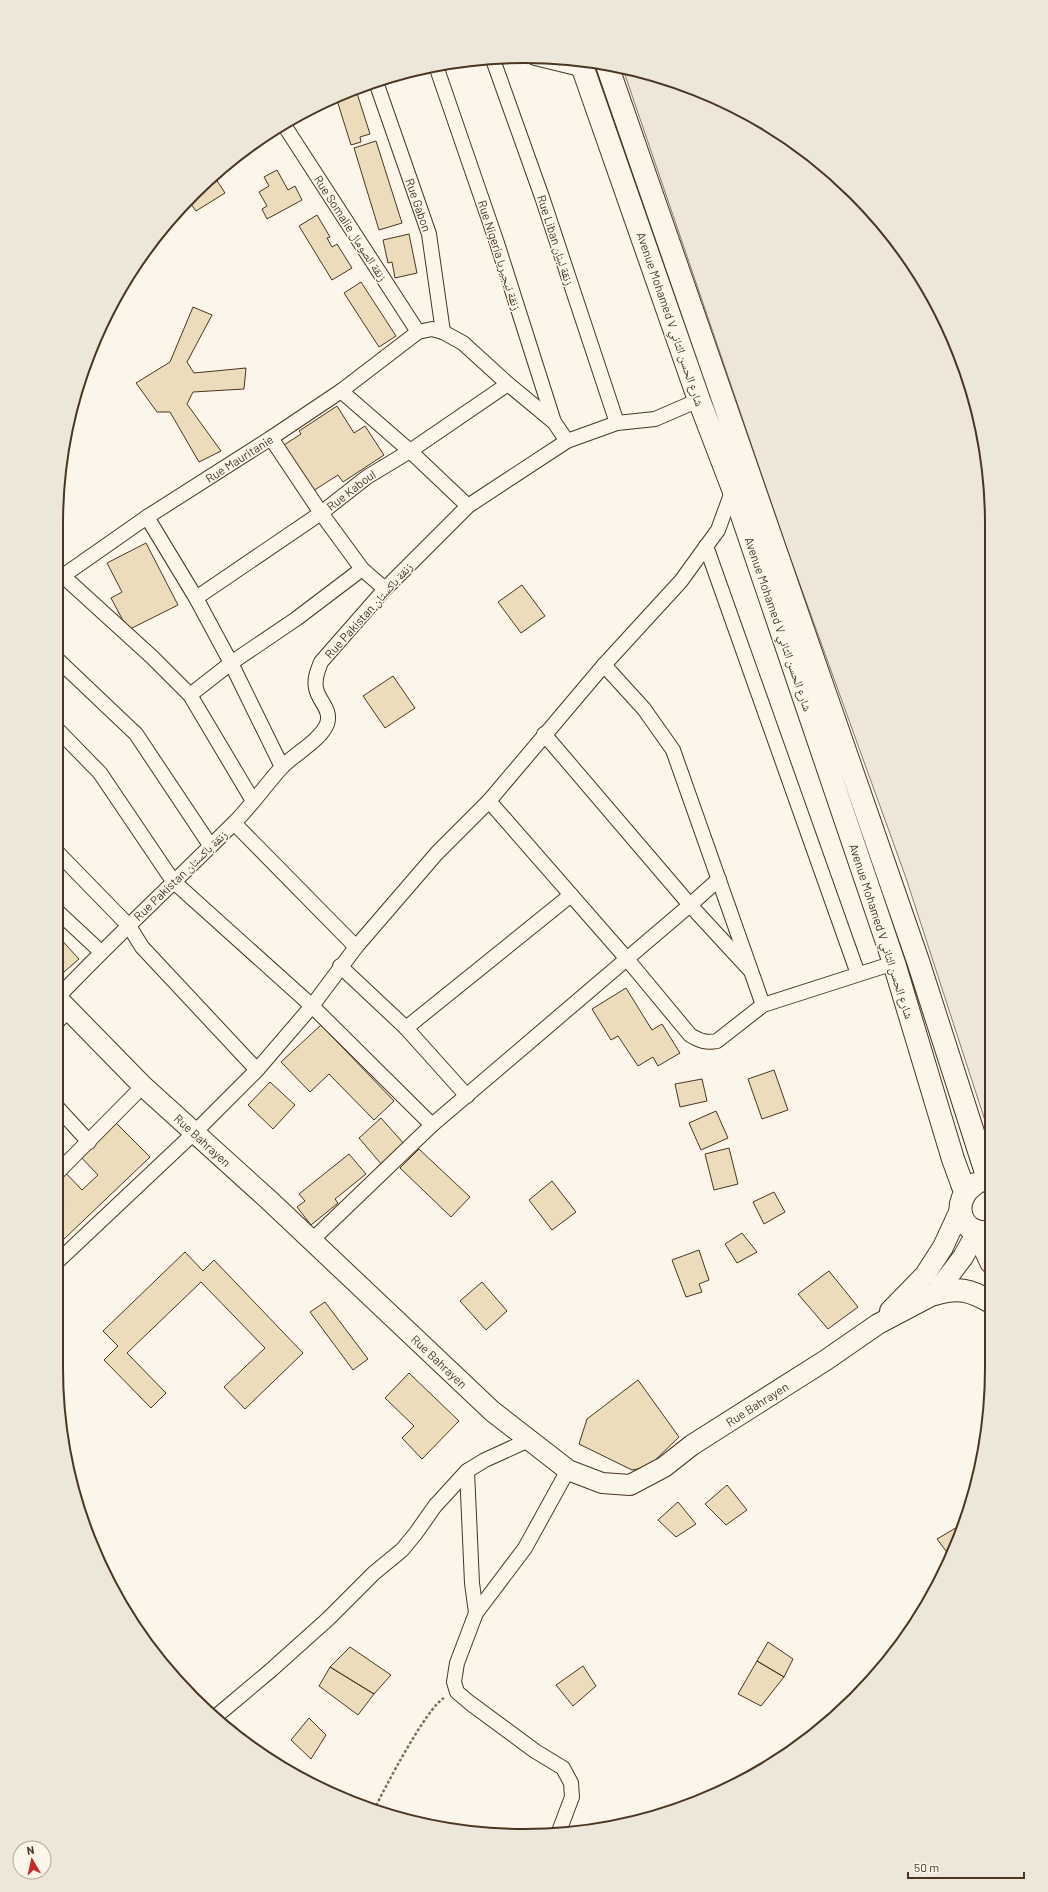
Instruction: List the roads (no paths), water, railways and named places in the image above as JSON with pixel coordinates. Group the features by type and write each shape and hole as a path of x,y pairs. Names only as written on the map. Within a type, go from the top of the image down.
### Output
{"highway":[{"name":"Avenue Mohamed V شارع الحسن الثاني","path":"583,67 699,400 733,489 894,963 953,1158 962,1201 964,1221 984,1232"},
{"name":"Avenue Mohamed V شارع الحسن الثاني","path":"609,71 915,954 985,1167"},
{"path":"962,1201 975,1184 985,1183"},
{"path":"935,1294 961,1289 976,1293 985,1298"}],"street":[{"name":"Rue Liban زنقة لبنان","path":"494,64 542,197 617,423"},
{"name":"Rue Nigeria زنقة نيجيريا","path":"438,71 497,243 554,422 567,441"},
{"name":"Rue Gabon","path":"378,87 429,234 443,332"},
{"name":"Rue Somalie زنقة الصومال","path":"287,129 418,332"},
{"path":"418,332 432,329 443,332 463,343 508,384 554,422"},
{"name":"Rue Mauritanie","path":"63,576 147,517 271,438 341,391 418,332"},
{"name":"Rue Kaboul","path":"196,598 320,513 367,477 410,451 508,384"},
{"path":"341,391 410,451 468,506"},
{"name":"Rue Pakistan زنقة باكستان","path":"63,1003 101,952 234,823 282,767 321,734 327,725 328,718 327,710 316,689 316,676 321,662 385,589 468,506 567,441 617,423 655,419 699,400"},
{"path":"271,438 320,513 362,569 385,589"},
{"path":"63,1256 194,1133 257,1070 312,1006 340,966 437,853 489,802 544,734 604,665 681,581 718,530 733,489"},
{"path":"147,517 196,598 231,663 282,767"},
{"path":"706,546 858,974"},
{"path":"190,695 231,663 296,619 362,569"},
{"path":"63,581 152,657 190,695 253,801"},
{"path":"63,665 136,734 210,845"},
{"path":"604,665 644,709 673,750 753,973 763,1005"},
{"path":"544,734 608,811 690,905 753,973"},
{"path":"63,735 100,773 174,881 312,1006 432,1125"},
{"path":"489,802 571,895 690,1035 699,1040 708,1042 716,1041 763,1005 894,963"},
{"path":"234,823 356,947"},
{"path":"63,858 129,926 142,947 257,1070"},
{"path":"311,1241 432,1125 719,879"},
{"path":"406,1028 571,895"},
{"path":"63,917 101,952"},
{"path":"340,966 406,1028 467,1096"},
{"name":"Rue Bahrayen","path":"63,1010 492,1411 568,1470 602,1483 630,1485 664,1467 692,1445 826,1360 878,1324 935,1294 984,1232"},
{"path":"63,1167 144,1086"},
{"path":"63,1114 89,1142"},
{"name":"Rue Bahrayen","path":"878,1324 925,1275 943,1247 962,1201"},
{"path":"219,1714 270,1671 328,1619 374,1573 402,1550 435,1506 467,1471 485,1460 529,1440"},
{"path":"561,1827 572,1797 571,1783 563,1768 535,1751 457,1692 454,1682 455,1673 476,1613 525,1548 568,1470"},
{"path":"467,1471 472,1583 476,1613"}]}
